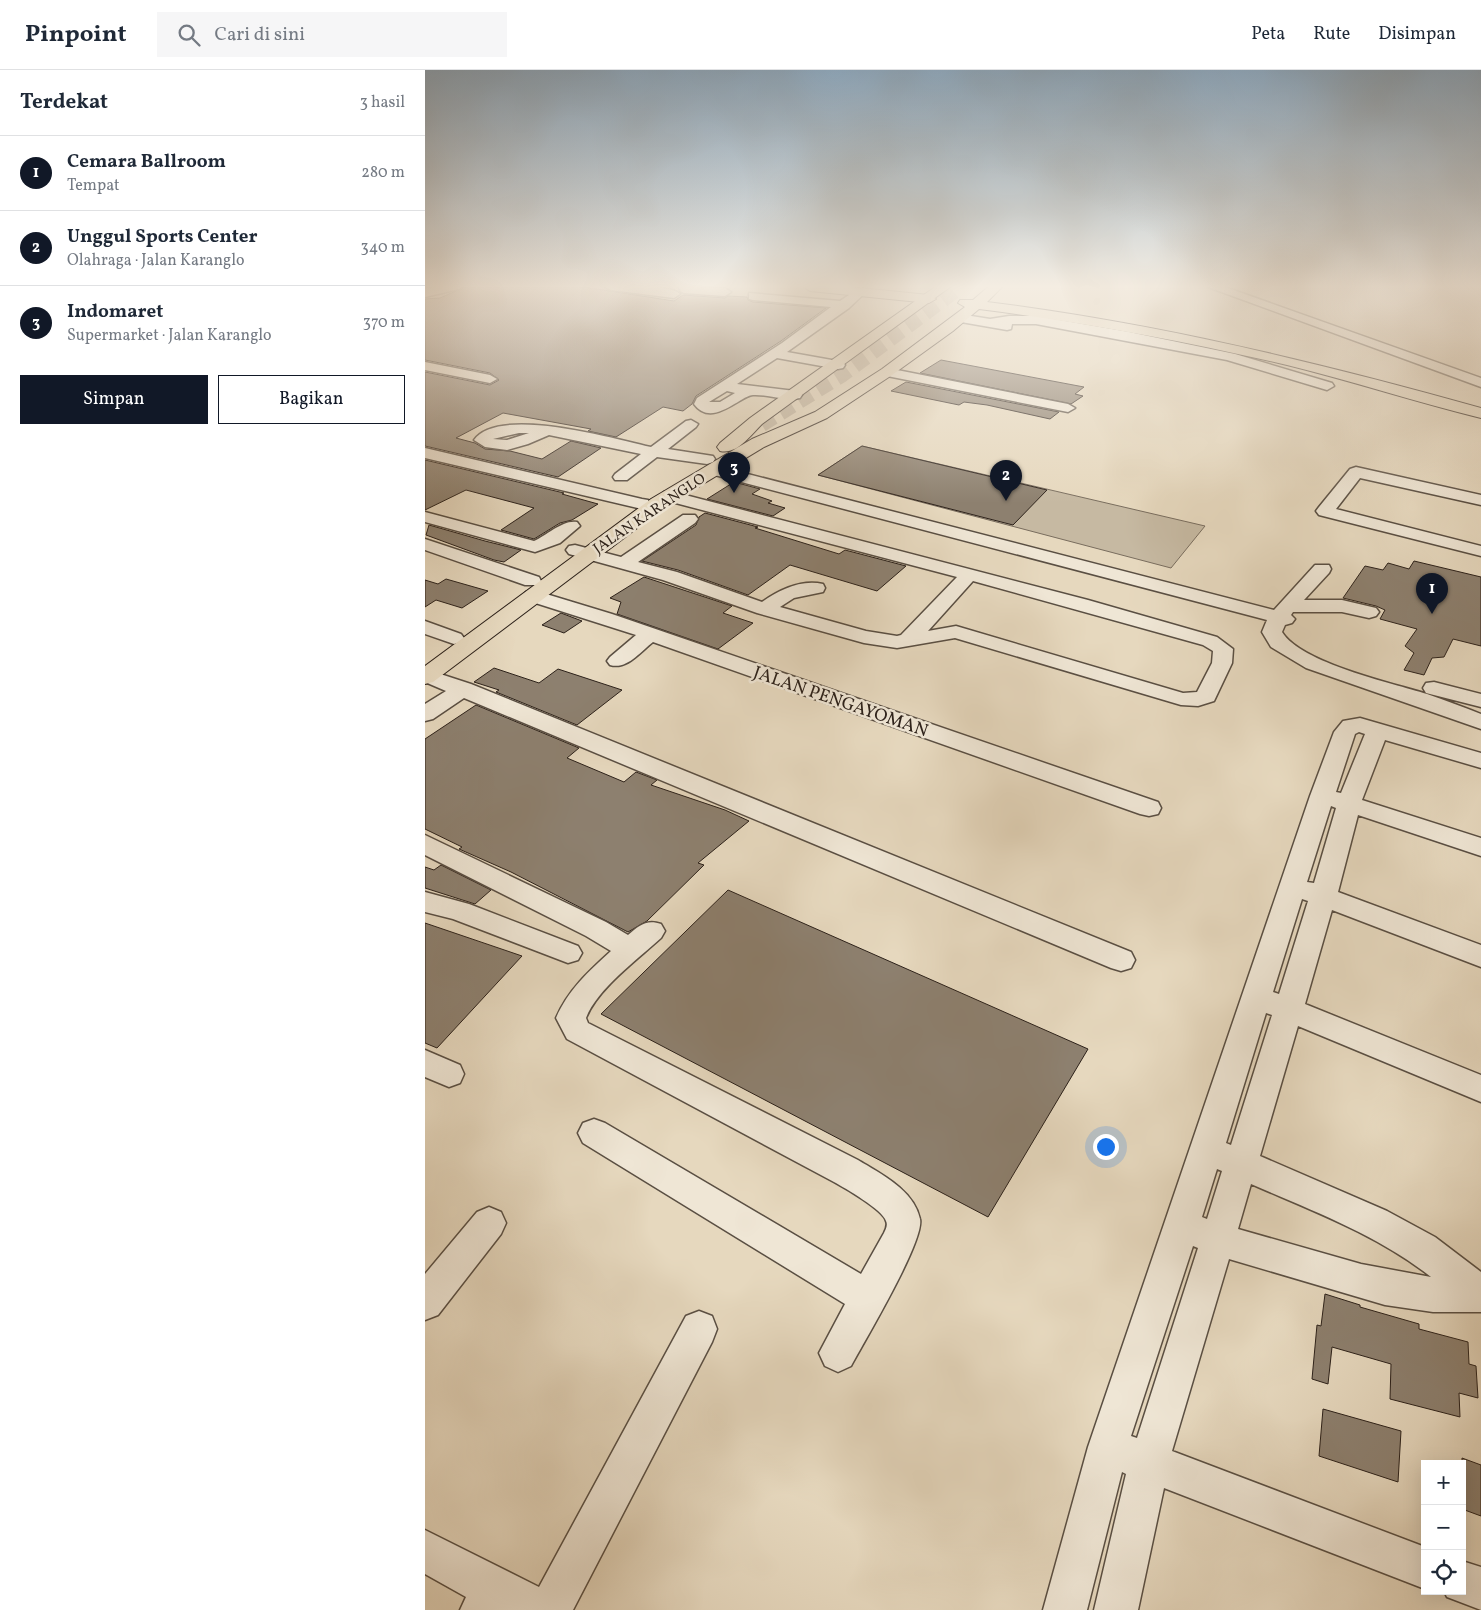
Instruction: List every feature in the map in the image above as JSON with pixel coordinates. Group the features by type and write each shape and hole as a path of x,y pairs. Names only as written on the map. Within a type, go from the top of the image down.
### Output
{"main road":[{"name":"JALAN KARANGLO","path":"582,550 670,496 710,464 733,458 753,435 756,421 845,359"},
{"name":"JALAN KARANGLO","path":"426,671 642,504 710,464 753,435 821,415 905,359"},
{"path":"1261,359 1294,367 1351,376 1481,413"},
{"path":"1262,359 1294,367"},
{"path":"1317,359 1481,405"},
{"path":"753,435 780,427"},
{"name":"JALAN KARANGLO","path":"426,671 454,638 533,589"}],"street":[{"path":"747,391 723,407 713,408 701,404 702,401 724,386 767,359"},
{"path":"806,359 838,364"},
{"path":"1192,359 1265,373 1294,367 1327,386"},
{"path":"1410,359 1481,383"},
{"path":"425,366 490,379"},
{"path":"887,372 1068,408"},
{"path":"724,386 747,391 795,395"},
{"path":"621,477 691,424"},
{"path":"546,430 710,464 757,480 886,508 983,533 1285,621 1342,606 1369,612"},
{"path":"425,453 642,504"},
{"path":"733,458 773,469 886,508"},
{"path":"757,480 773,469"},
{"path":"1481,500 1356,472 1325,510 1481,551"},
{"path":"670,496 1209,641 1221,647 1224,654 1207,696 1191,700 1169,696 956,632 927,620"},
{"path":"425,517 532,546 539,546 554,539 571,526"},
{"path":"624,563 689,519"},
{"path":"554,539 582,550 764,609 878,640 907,640 956,632"},
{"name":"JALAN PENGAYOMAN","path":"425,544 605,618 1149,808"},
{"path":"1285,621 1322,570"},
{"path":"907,640 969,575"},
{"path":"764,609 788,593 815,588"},
{"path":"1285,621 1296,655 1481,701"},
{"path":"425,627 454,638"},
{"path":"617,661 650,634"},
{"path":"1327,662 1481,722"},
{"path":"426,671 463,689 1121,960"},
{"path":"425,714 463,689"},
{"path":"1065,1610 1108,1447 1183,1226 1293,885 1336,799 1378,729 1481,761"},
{"path":"1336,799 1481,847"},
{"path":"1116,1610 1149,1463 1323,897 1336,799"},
{"path":"425,844 596,929 630,949"},
{"path":"1293,885 1481,956"},
{"path":"425,902 460,911 568,953"},
{"path":"651,931 630,949 575,1007 571,1018 574,1027 581,1035 846,1171 874,1188 897,1207 904,1221 902,1232 838,1353"},
{"path":"1257,997 1481,1089"},
{"path":"594,1133 868,1298"},
{"path":"1207,1151 1241,1163 1375,1222 1423,1249 1454,1271 1480,1294"},
{"path":"425,1302 489,1223"},
{"path":"1183,1226 1217,1239 1352,1279 1405,1290 1460,1296 1480,1294"},
{"path":"550,1610 699,1328"},
{"path":"1108,1447 1421,1566"},
{"path":"425,1551 488,1599 542,1610"},
{"path":"1466,1583 1481,1589"}],"shaded area":[{"path":"862,446 1205,526 1171,568 818,475"}],"building":[{"path":"753,359 696,396 692,404 683,411 663,407 616,437 588,431 591,429 503,413 456,438 475,443 485,449 510,451 542,459 571,441 601,448 558,477 425,446 425,372 490,385 499,380 490,373 425,360"},
{"path":"941,360 1084,387 1075,394 1083,396 1071,404 920,373"},
{"path":"906,382 1059,412 1050,419 987,405 964,402 959,405 891,391"},
{"path":"862,446 1047,490 1013,525 818,475"},
{"path":"425,460 564,493 562,494 598,504 572,520 560,523 534,539 501,530 534,508 466,490 425,510"},
{"path":"734,482 760,489 752,494 772,501 768,503 785,508 773,516 707,499"},
{"path":"705,513 758,527 755,528 839,554 845,550 906,566 877,591 790,565 748,595 678,570 642,561 696,525 699,517"},
{"path":"429,525 521,550 504,562 494,560 426,535"},
{"path":"1414,561 1481,577 1481,646 1453,639 1444,657 1432,658 1424,675 1404,670 1414,653 1405,646 1417,629 1380,619 1385,610 1376,606 1343,598 1365,566 1383,570 1388,563 1409,569"},
{"path":"644,577 732,606 723,613 753,623 718,649 617,614 621,602 610,598"},
{"path":"446,579 488,591 462,608 436,600 425,607 425,580 438,584"},
{"path":"561,613 582,621 564,633 542,625"},
{"path":"494,668 539,683 558,669 622,690 577,725 496,692 499,690 474,682"},
{"path":"476,705 579,748 567,758 624,782 636,772 657,780 651,785 725,810 749,821 698,863 704,865 647,921 628,932 511,872 459,849 462,847 425,829 425,739"},
{"path":"441,865 491,890 475,904 425,888 425,867 434,870"},
{"path":"728,890 1088,1049 988,1217 601,1014"},
{"path":"425,923 522,956 437,1048 425,1043"},
{"path":"1325,1294 1360,1305 1360,1307 1419,1324 1419,1329 1468,1342 1469,1364 1476,1366 1478,1398 1459,1393 1460,1417 1390,1399 1391,1364 1332,1347 1328,1384 1312,1379 1317,1325 1321,1326"},
{"path":"1323,1409 1401,1431 1398,1482 1319,1456"},
{"path":"1462,1458 1481,1465 1481,1516 1466,1510 1466,1460 1462,1460"}],"tunnel":[{"path":"762,425 843,375 865,359"}],"place":[{"name":"Indomaret","path":"734,493"},
{"name":"Unggul Sports Center","path":"1006,501"},
{"name":"Cemara Ballroom","path":"1432,614"}]}
